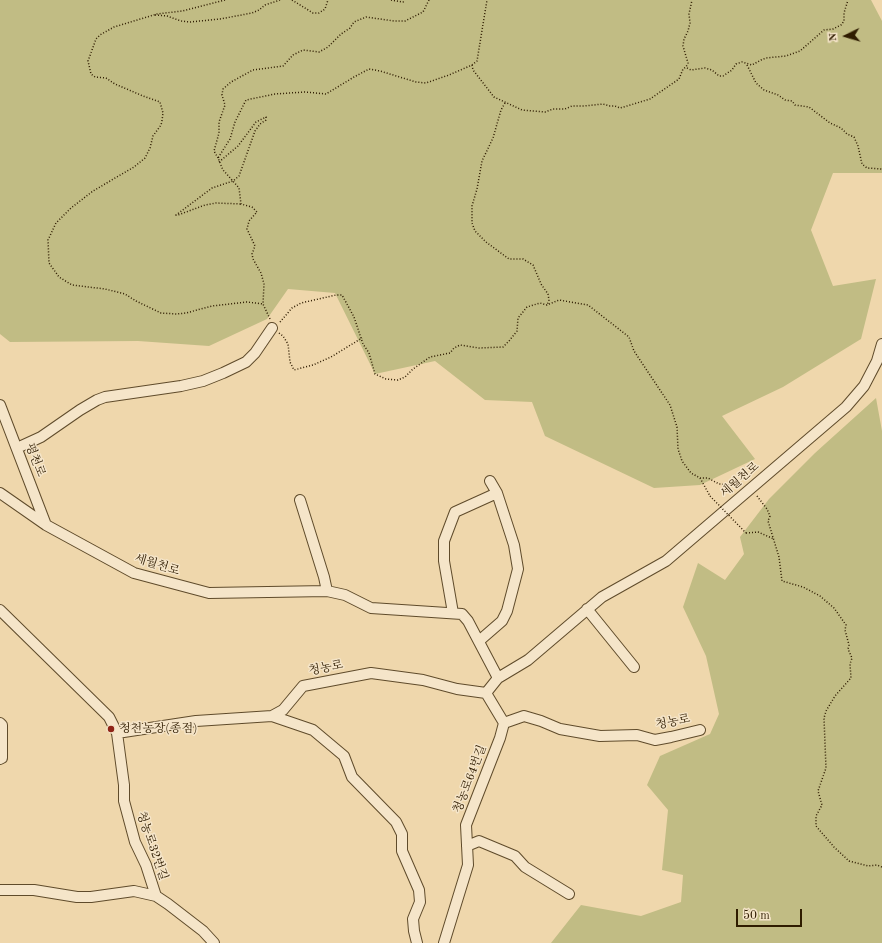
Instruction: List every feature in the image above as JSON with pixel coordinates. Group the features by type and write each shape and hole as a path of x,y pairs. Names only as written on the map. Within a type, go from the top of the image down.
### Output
{"street":[{"path":"17,448 41,437 80,410 105,397 181,386 203,381 223,373 246,362 255,353 272,328"},
{"name":"세월천로","path":"486,694 498,678 528,660 602,597 666,561 846,407 864,386 877,361 882,344"},
{"name":"평천로","path":"0,405 46,525"},
{"path":"479,641 502,621 507,611 518,569 514,545 497,493 490,481"},
{"name":"세월천로","path":"0,493 46,525 134,573 209,593 327,591 345,595 371,608 462,614 468,621 498,678"},
{"path":"453,613 444,561 444,541 455,512 497,493"},
{"path":"300,500 327,591"},
{"path":"587,609 634,667"},
{"path":"0,610 109,717 117,733 196,722 272,716 313,730 344,756 352,777 396,822 402,834 402,851 419,890 420,902 413,919 417,943"},
{"name":"청농로","path":"272,716 283,710 303,686 371,673 424,680 457,689 486,694"},
{"path":"486,694 504,723"},
{"name":"청농로","path":"504,723 524,716 560,729 600,736 637,735 655,740 700,730"},
{"path":"0,723 2,726 2,758 0,759"},
{"name":"청농로64번길","path":"444,943 468,865 466,825 500,738 504,723"},
{"name":"청농로32번길","path":"117,733 124,785 124,801 135,842 146,865 156,896"},
{"path":"467,846 479,841 515,856 525,867 569,894"},
{"path":"0,890 34,890 77,897 91,897 134,891 156,896 203,931 214,943"}],"path":[{"path":"225,0 182,11 154,15 114,28 100,35 92,47 88,61 91,74 95,77 106,78 129,90 160,102 163,112 161,125 153,136 150,148 145,158 134,167 93,191 71,208 56,223 48,240 49,263 59,277 72,285 105,289 125,294 161,313 186,313 212,306 247,302 263,304"},
{"path":"154,15 167,16 181,21 190,22 220,19 252,13 265,5 280,0"},
{"path":"292,0 313,13 319,13 324,9 328,0"},
{"path":"391,0 403,2 405,0"},
{"path":"241,204 240,192 223,170 214,151 219,122 225,105 222,95 223,89 231,82 253,70 283,66 293,55 303,50 319,52 328,47 341,34 350,28 354,22 366,17 405,21 423,12 430,0"},
{"path":"218,158 230,139 235,122 246,100 275,94 305,92 326,94 369,69 416,82 426,83 472,65 477,61 479,55 487,0"},
{"path":"472,65 473,70 494,97 522,110 545,112 553,109 565,109 572,106 603,104 620,108 650,98 679,79 683,69 688,63 683,46 690,23 689,14 692,0"},
{"path":"686,67 691,70 705,68 712,70 719,76 723,76 732,70 736,64 742,62 752,66 760,60 766,58 786,56 800,51 824,30 841,25 844,20 844,13 848,0"},
{"path":"745,64 756,83 764,90 778,95 785,100 792,101 796,105 808,107 830,123 854,137 858,146 862,164 867,168 882,169"},
{"path":"505,103 501,110 493,138 482,161 472,206 472,223 475,231 486,242 509,259 523,259 532,266 548,294 549,300 547,305"},
{"path":"219,162 238,146 256,122 266,118 266,120 260,124 255,131 239,176 233,181 212,188 176,215 205,204 216,203 252,206 257,212 249,221 248,229 255,246 252,254 253,258 261,273 264,284 263,304 272,328 283,336 288,344 290,362 294,370 331,358 362,338"},
{"path":"272,328 283,320 292,308 301,303 342,295 354,317 363,344 369,353 375,374 398,380 405,377 413,369 430,357 450,352 460,345 479,348 503,347 517,331 518,318 528,307 540,303 547,305 559,300 588,304 629,336 634,351 670,405 676,427 678,449 682,461 691,473 700,478 708,478 719,484 733,485 748,491 767,509 770,516 768,521 770,530 779,556 782,581 803,587 814,593 834,608 846,625 845,630 849,645 848,649 852,658 850,664 852,673 851,678 834,696 824,718 826,768 818,791 822,805 816,816 816,826 834,847 849,861 868,866 876,865 882,867"},
{"path":"700,478 710,496 746,533 758,532 774,539"}],"shaded area":[{"path":"0,0 871,0 882,21 882,173 833,173 811,230 833,286 876,279 861,339 783,387 722,416 755,459 700,485 654,488 545,436 532,402 485,400 435,361 375,374 335,293 288,289 267,319 209,346 138,341 10,342 0,334"},
{"path":"876,398 882,431 882,943 551,943 581,905 641,916 681,902 683,875 662,870 668,810 647,785 660,756 710,734 719,714 706,656 683,607 698,563 725,580 744,554 740,537 769,499 815,453"}],"place":[{"name":"청천농장(종점)","path":"111,729"}]}
